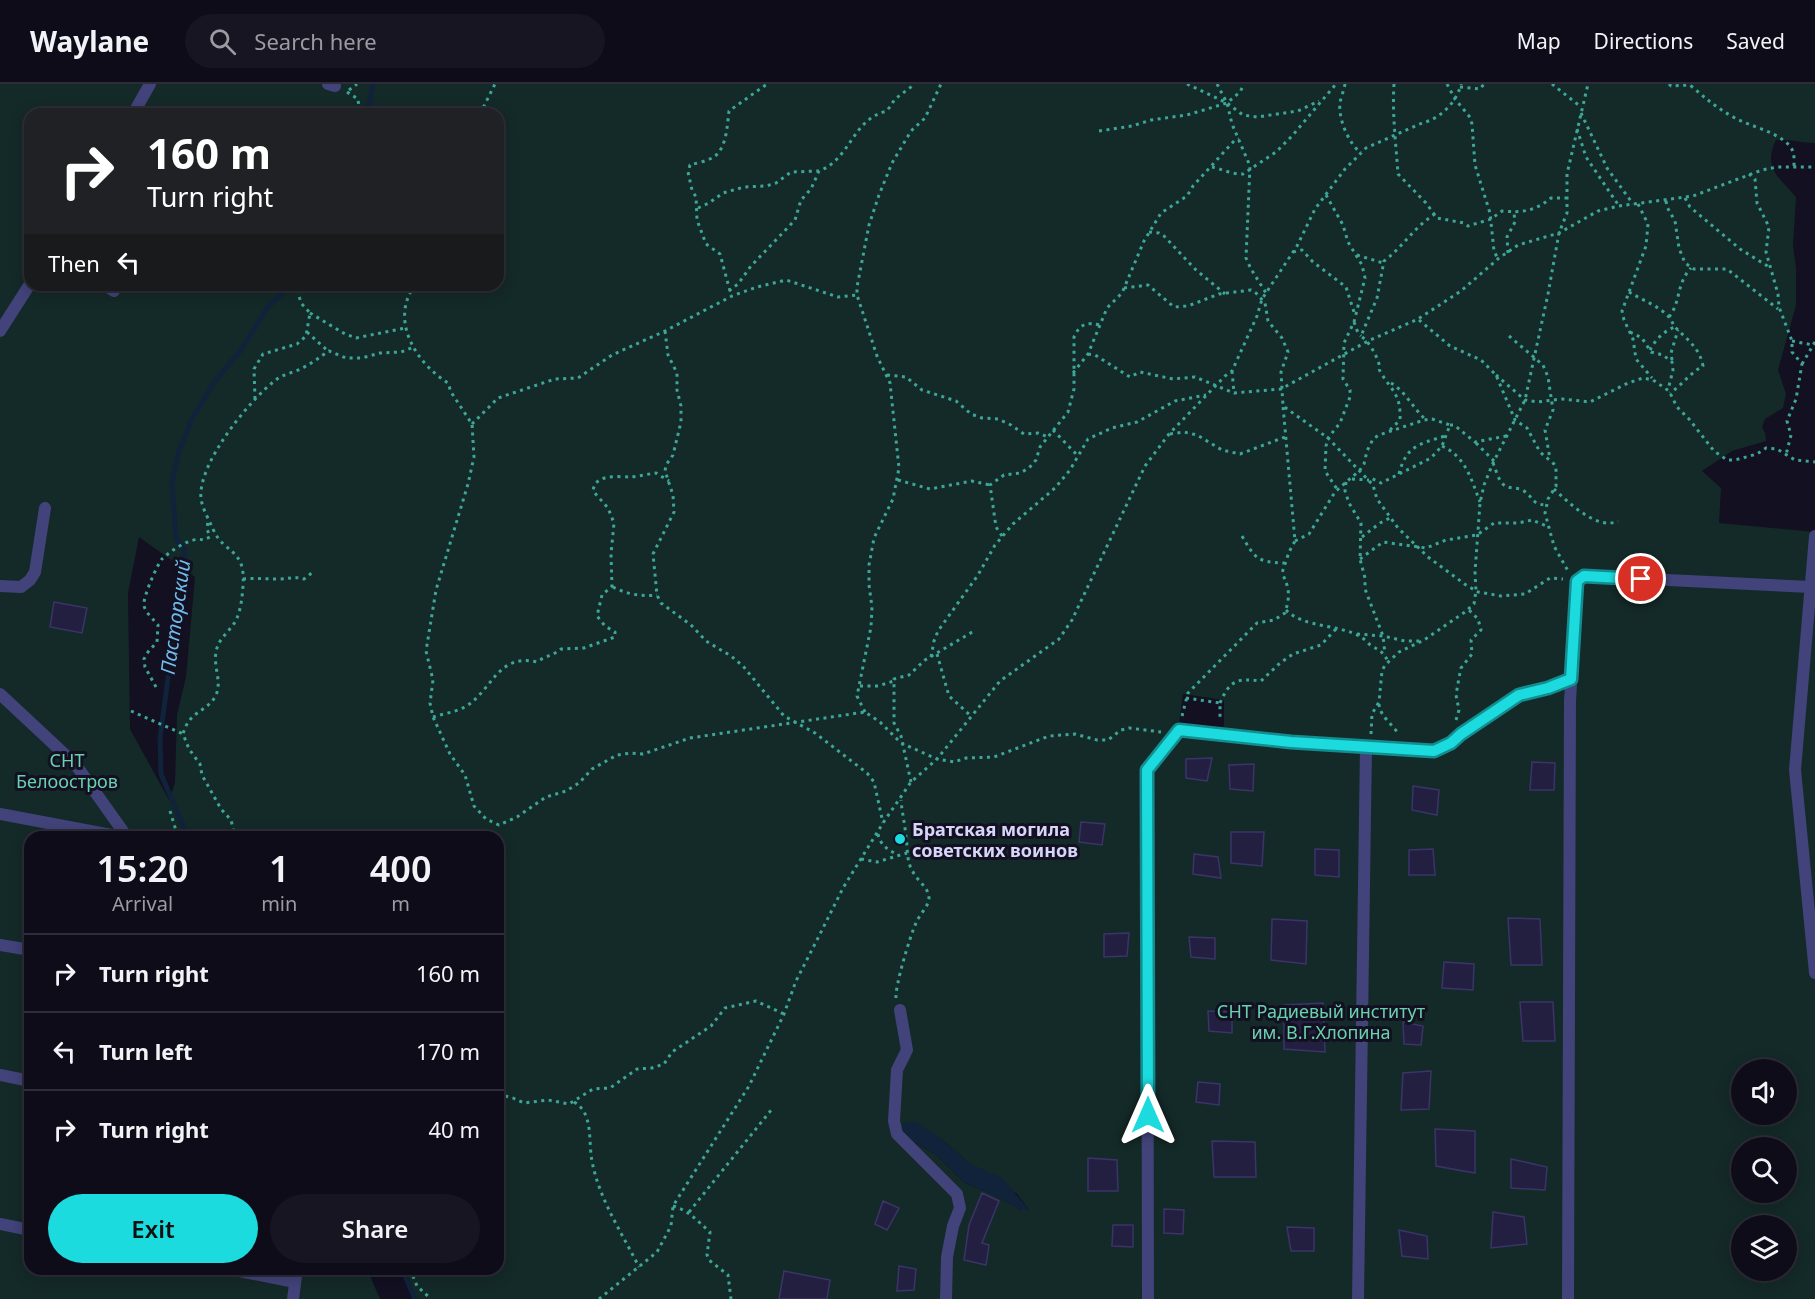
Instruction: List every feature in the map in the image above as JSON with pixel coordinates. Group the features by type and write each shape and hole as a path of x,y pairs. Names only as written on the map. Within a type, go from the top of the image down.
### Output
{"street":[{"path":"136,108 150,84"},
{"path":"0,331 26,291"},
{"path":"0,586 21,587 30,580 35,572 45,508"},
{"path":"1815,536 1811,587 1810,664 1795,770 1810,873 1815,973"},
{"path":"1568,1299 1571,679 1575,580 1584,576 1811,587"},
{"path":"1148,1299 1147,770 1179,731 1291,742 1434,751 1451,743 1519,695 1548,688 1571,679"},
{"path":"0,694 76,765 123,831"},
{"path":"1358,1299 1366,747"},
{"path":"0,814 90,831"},
{"path":"0,945 24,949"},
{"path":"900,1010 907,1050 897,1070 894,1121 897,1134 957,1194 960,1208 953,1226 947,1257 946,1299"},
{"path":"0,1075 24,1080"},
{"path":"0,1224 24,1229"},
{"path":"293,1299 296,1275"}],"path":[{"path":"483,108 495,84"},
{"path":"732,296 720,254 706,244 697,220 696,197 688,172 690,165 714,156 725,139 729,111 767,84"},
{"path":"698,208 723,193 744,187 776,183 791,172 819,171 831,166 865,122 876,114 887,111 895,99 915,84"},
{"path":"941,84 925,118 911,131 892,163 879,195 869,225 857,295 877,356 890,383 899,468 893,499 874,538 869,565 871,627 857,696 865,712 880,722 901,743 937,759 954,762 966,758 994,757 1049,736 1075,734 1097,740 1108,740 1121,730 1129,728 1155,732 1179,731 1188,693 1257,623 1274,620 1285,613 1290,598 1282,573 1284,563 1295,541 1281,388 1281,372 1288,352 1282,338 1268,321 1265,303 1257,293 1251,290 1225,294 1188,306 1174,307 1148,285 1124,288"},
{"path":"1187,84 1227,102 1243,115 1257,117 1298,111 1321,100"},
{"path":"1216,84 1227,102 1232,124 1250,169 1249,232 1245,246 1246,258 1266,292"},
{"path":"1099,131 1187,115 1227,102 1240,92 1244,84"},
{"path":"1212,167 1228,170 1237,175 1243,174 1276,152 1336,84"},
{"path":"1345,84 1340,105 1341,112 1351,143 1360,153"},
{"path":"1394,84 1393,120 1398,174 1437,218 1464,223 1468,226 1491,219 1502,211 1514,213 1530,211 1551,198 1567,198"},
{"path":"1447,84 1472,124 1475,165 1491,219 1494,251 1498,259"},
{"path":"599,1299 657,1252 671,1226 673,1206 750,1086 784,1014 796,981 843,888 883,823 911,782 937,759 999,681 1059,639 1072,620 1145,466 1169,434 1232,371 1257,316 1262,299 1292,252 1315,209 1345,169 1366,148 1431,121 1455,99 1461,86 1480,89 1484,84"},
{"path":"1552,84 1580,109 1607,168 1633,204"},
{"path":"1401,749 1398,733 1379,709 1382,671 1399,652 1421,641 1474,604 1480,502 1484,485 1494,462 1525,400 1558,233 1567,213 1567,174 1580,109 1588,84"},
{"path":"1669,84 1671,86 1690,85 1712,104 1736,119 1788,144 1795,154 1794,167"},
{"path":"347,92 358,99 360,108"},
{"path":"1576,128 1587,157 1619,207"},
{"path":"1073,373 1088,354 1107,308 1112,305 1124,288 1149,232 1161,213 1188,196 1193,186 1233,141 1239,140"},
{"path":"1088,354 1095,355 1130,377 1140,372 1173,379 1195,377 1234,393 1281,388 1343,353 1418,319 1461,291 1518,245 1558,233 1598,211 1693,196 1748,174 1777,167 1815,167"},
{"path":"729,291 738,284 751,266 795,220 801,200 811,189 819,171"},
{"path":"1748,174 1755,179 1757,203 1769,227 1766,252 1778,294 1780,310 1792,341 1792,352 1802,364"},
{"path":"1326,195 1343,225 1348,242 1362,265 1365,278 1354,313"},
{"path":"1685,197 1690,207 1740,249 1771,268"},
{"path":"1666,201 1678,231 1679,248 1685,263 1692,268 1727,269 1780,310"},
{"path":"1638,204 1648,224 1646,246 1622,311 1636,359 1653,380 1669,391 1677,407 1714,451 1727,460 1757,454 1766,448 1777,449 1795,460 1815,462"},
{"path":"1508,253 1507,237 1515,222 1514,213"},
{"path":"1361,336 1377,298 1383,263 1421,223 1435,214"},
{"path":"1149,232 1164,236 1195,269 1225,294"},
{"path":"1292,252 1302,250 1313,262 1346,287 1358,333 1368,341 1379,364 1379,371 1401,404 1400,420 1387,433"},
{"path":"1357,255 1383,263"},
{"path":"1669,317 1676,303 1681,282 1692,268"},
{"path":"472,424 498,398 555,379 578,378 612,355 665,331 732,296 757,287 786,280 838,297 857,295"},
{"path":"301,291 299,296 301,303 310,314 356,338 406,328"},
{"path":"411,291 404,307 408,338 436,376 448,383 451,392 472,424 474,457 436,590 426,651 433,680 430,703 433,717 450,754 465,775 474,806 486,819 499,825 517,817 546,797 566,791 579,783 592,769 617,755 643,754 690,738 865,712"},
{"path":"1629,292 1669,317 1676,328 1689,339 1701,357 1703,366 1696,369 1679,387 1669,391"},
{"path":"255,399 254,369 263,354 297,344 306,336 310,314"},
{"path":"1418,319 1450,346 1481,360 1525,400 1537,402 1562,399 1590,402 1628,383 1643,378 1653,380"},
{"path":"1337,489 1325,471 1328,438 1340,423 1350,397 1350,390 1344,379 1343,353 1344,343 1354,322"},
{"path":"898,480 930,489 972,481 990,485 1004,475 1020,473 1029,468 1036,460 1040,447 1068,412 1072,402 1074,337 1083,325 1091,323 1100,325"},
{"path":"1650,350 1666,331 1676,328"},
{"path":"1669,391 1673,370 1671,352 1676,328"},
{"path":"665,331 668,355 677,373 681,422 673,455 666,465 674,495 674,512 653,554 657,595 661,603 691,625 706,641 743,666 784,716 815,733 867,773 874,783 883,823"},
{"path":"307,332 329,351 346,358 362,358 414,348"},
{"path":"1630,332 1642,338 1650,350 1663,355 1672,362"},
{"path":"1509,336 1543,365 1548,377 1553,410 1545,430 1548,454 1556,468 1556,486 1545,505 1545,513 1554,546 1575,580"},
{"path":"1786,455 1791,435 1787,421 1796,399 1802,364 1815,344 1792,341"},
{"path":"183,734 192,716 209,704 218,689 216,652 221,638 235,622 240,610 243,572 237,556 218,539 201,499 211,459 255,399 279,378 305,367 329,351"},
{"path":"1232,371 1234,393"},
{"path":"887,375 906,377 922,390 956,401 972,414 982,418 998,419 1024,434 1048,436"},
{"path":"1496,375 1515,420 1527,428 1540,452 1551,461"},
{"path":"1387,380 1398,387 1416,410 1429,420 1454,424 1483,448 1494,462 1500,480 1506,487 1519,488 1525,491 1532,501 1545,505"},
{"path":"931,657 934,640 1002,536 1055,488 1070,470 1088,439 1112,428 1137,422 1175,401 1208,395"},
{"path":"1283,406 1328,438 1355,464 1373,485 1377,499 1390,518 1428,557 1476,591 1501,596 1525,594 1550,578 1575,580"},
{"path":"1295,541 1310,534 1337,489 1360,470 1373,439 1379,435 1429,420"},
{"path":"1365,475 1381,483 1389,481 1431,458 1442,446 1450,425"},
{"path":"1053,430 1078,456"},
{"path":"1169,434 1184,432 1197,435 1222,450 1240,454 1286,437"},
{"path":"1399,474 1403,459 1411,449 1446,436"},
{"path":"1475,442 1506,436"},
{"path":"1442,446 1451,450 1466,465 1480,502"},
{"path":"1355,464 1364,464"},
{"path":"433,717 465,707 478,697 501,669 518,660 537,662 561,649 584,648 615,637 615,632 605,626 597,616 602,596 612,586 611,554 614,524 608,508 593,491 594,485 597,481 611,476 629,477 656,473 669,481"},
{"path":"1348,480 1369,480"},
{"path":"1348,480 1345,491 1361,523 1360,559 1365,578 1365,589 1383,636 1388,662"},
{"path":"990,485 996,527 1002,536"},
{"path":"1554,489 1582,512 1600,523 1613,524 1618,521"},
{"path":"1362,537 1372,528 1390,518"},
{"path":"156,687 145,667 144,659 157,642 158,625 145,609 144,596 160,561 190,540 198,538 203,540 210,537 207,529 208,519"},
{"path":"1360,559 1383,542 1426,548 1446,540 1477,535 1494,523 1518,524 1532,520 1550,528"},
{"path":"1242,536 1253,556 1266,562 1284,563"},
{"path":"243,579 278,579 296,576 304,579 313,572"},
{"path":"612,586 627,593 642,596 657,595"},
{"path":"1451,743 1455,739 1457,730 1456,719 1459,710 1456,695 1461,668 1472,654 1471,640 1481,630 1478,619 1468,609"},
{"path":"1286,610 1296,619 1319,623 1360,636 1385,654"},
{"path":"1219,734 1220,704 1226,688 1240,680 1261,681 1293,654 1321,645 1336,629"},
{"path":"860,686 878,686 909,675 926,660 974,631"},
{"path":"1354,634 1421,641"},
{"path":"937,654 949,696 971,716"},
{"path":"894,681 894,723 901,736 911,782"},
{"path":"1186,698 1220,704"},
{"path":"1366,747 1370,736 1372,714 1379,702"},
{"path":"131,711 183,734 189,749 200,764 202,775 221,809 231,820 234,831"},
{"path":"900,1010 896,994 898,982 915,925 928,903 929,895 928,890 918,881 909,865 901,798"},
{"path":"170,811 176,831"},
{"path":"878,832 880,842 898,855"},
{"path":"861,859 878,862 907,853"},
{"path":"504,1096 524,1103 548,1100 569,1104 593,1089 610,1088 637,1069 664,1064 672,1052 711,1026 725,1008 756,1000 784,1014"},
{"path":"573,1102 580,1105 587,1118 589,1149 600,1190 639,1267"},
{"path":"689,1212 772,1109"},
{"path":"673,1206 689,1212 710,1232 709,1260 728,1275 731,1299"},
{"path":"412,1275 417,1286 431,1299"}],"green space":[{"path":"0,84 1815,84 1815,143 1776,140 1771,158 1775,172 1796,197 1793,246 1796,268 1796,305 1778,370 1786,394 1783,408 1765,419 1762,427 1766,441 1732,451 1702,471 1721,488 1719,523 1815,532 1815,1299 415,1299 405,1275 504,1275 504,831 24,831 24,1275 370,1275 380,1299 0,1299","holes":["139,537 195,577 186,677 177,715 175,783 169,800 130,729 128,593","1183,694 1224,700 1224,733 1178,730","939,1137 970,1164 1017,1194 1029,1210 1021,1210 965,1183 935,1154 916,1143"]}],"water":[{"path":"915,1122 939,1137 970,1164 1002,1178 1029,1210 1021,1210 965,1183 935,1154 916,1143 902,1130 903,1123"}],"building":[{"path":"54,602 87,608 82,633 50,627"},
{"path":"1212,758 1207,781 1186,778 1186,759"},
{"path":"1532,762 1555,763 1554,790 1530,790"},
{"path":"1254,764 1253,791 1230,789 1229,765"},
{"path":"1413,786 1439,790 1437,815 1412,810"},
{"path":"1081,822 1105,824 1102,845 1079,842"},
{"path":"1231,832 1264,832 1262,866 1231,863"},
{"path":"1315,849 1339,850 1339,877 1315,875"},
{"path":"1433,849 1435,875 1409,875 1409,850"},
{"path":"1194,854 1218,857 1221,878 1193,874"},
{"path":"1508,918 1540,919 1542,965 1511,965"},
{"path":"1272,919 1307,921 1306,964 1271,960"},
{"path":"1129,933 1127,956 1104,957 1104,934"},
{"path":"1189,937 1215,938 1215,959 1191,957"},
{"path":"1444,962 1474,964 1473,990 1442,988"},
{"path":"1520,1002 1553,1002 1555,1041 1523,1041"},
{"path":"1323,1003 1325,1052 1284,1049 1284,1005"},
{"path":"1208,1011 1232,1012 1232,1033 1209,1031"},
{"path":"1403,1022 1423,1026 1421,1045 1404,1044"},
{"path":"1431,1071 1429,1109 1401,1110 1403,1073"},
{"path":"1198,1082 1220,1084 1219,1105 1196,1102"},
{"path":"1435,1129 1475,1131 1475,1173 1436,1166"},
{"path":"1212,1141 1255,1142 1256,1177 1214,1177"},
{"path":"1088,1158 1117,1160 1118,1191 1088,1191"},
{"path":"1511,1159 1547,1167 1545,1190 1511,1188"},
{"path":"982,1193 999,1201 982,1243 989,1245 986,1265 964,1260 969,1225"},
{"path":"883,1201 899,1208 887,1230 875,1224"},
{"path":"1164,1209 1184,1210 1183,1234 1164,1233"},
{"path":"1493,1212 1524,1217 1527,1244 1491,1248"},
{"path":"1113,1225 1133,1225 1133,1247 1112,1246"},
{"path":"1287,1227 1314,1228 1314,1251 1291,1251"},
{"path":"1399,1230 1427,1236 1428,1259 1402,1256"},
{"path":"899,1266 916,1269 914,1290 897,1291"},
{"path":"784,1271 830,1280 827,1299 779,1299"}],"waterway":[{"name":"Пасторский","path":"368,108 373,84"},
{"name":"Пасторский","path":"185,831 161,774 160,738 175,626 178,583 185,560 184,549 176,538 172,483 178,454 192,419 215,381 241,350 268,307 285,291"},
{"name":"Пасторский","path":"405,1275 415,1299"}],"place":[{"name":"Братская могила советских воинов","path":"900,839"}],"route":[{"path":"1148,1115 1147,770 1179,730 1291,742 1434,751 1451,743 1519,695 1548,688 1571,679 1577,581 1584,576 1641,579"}],"park label":[{"name":"СНТ Белоостров","path":"67,770"},
{"name":"СНТ Радиевый институт им. В.Г.Хлопина","path":"1321,1021"}]}
